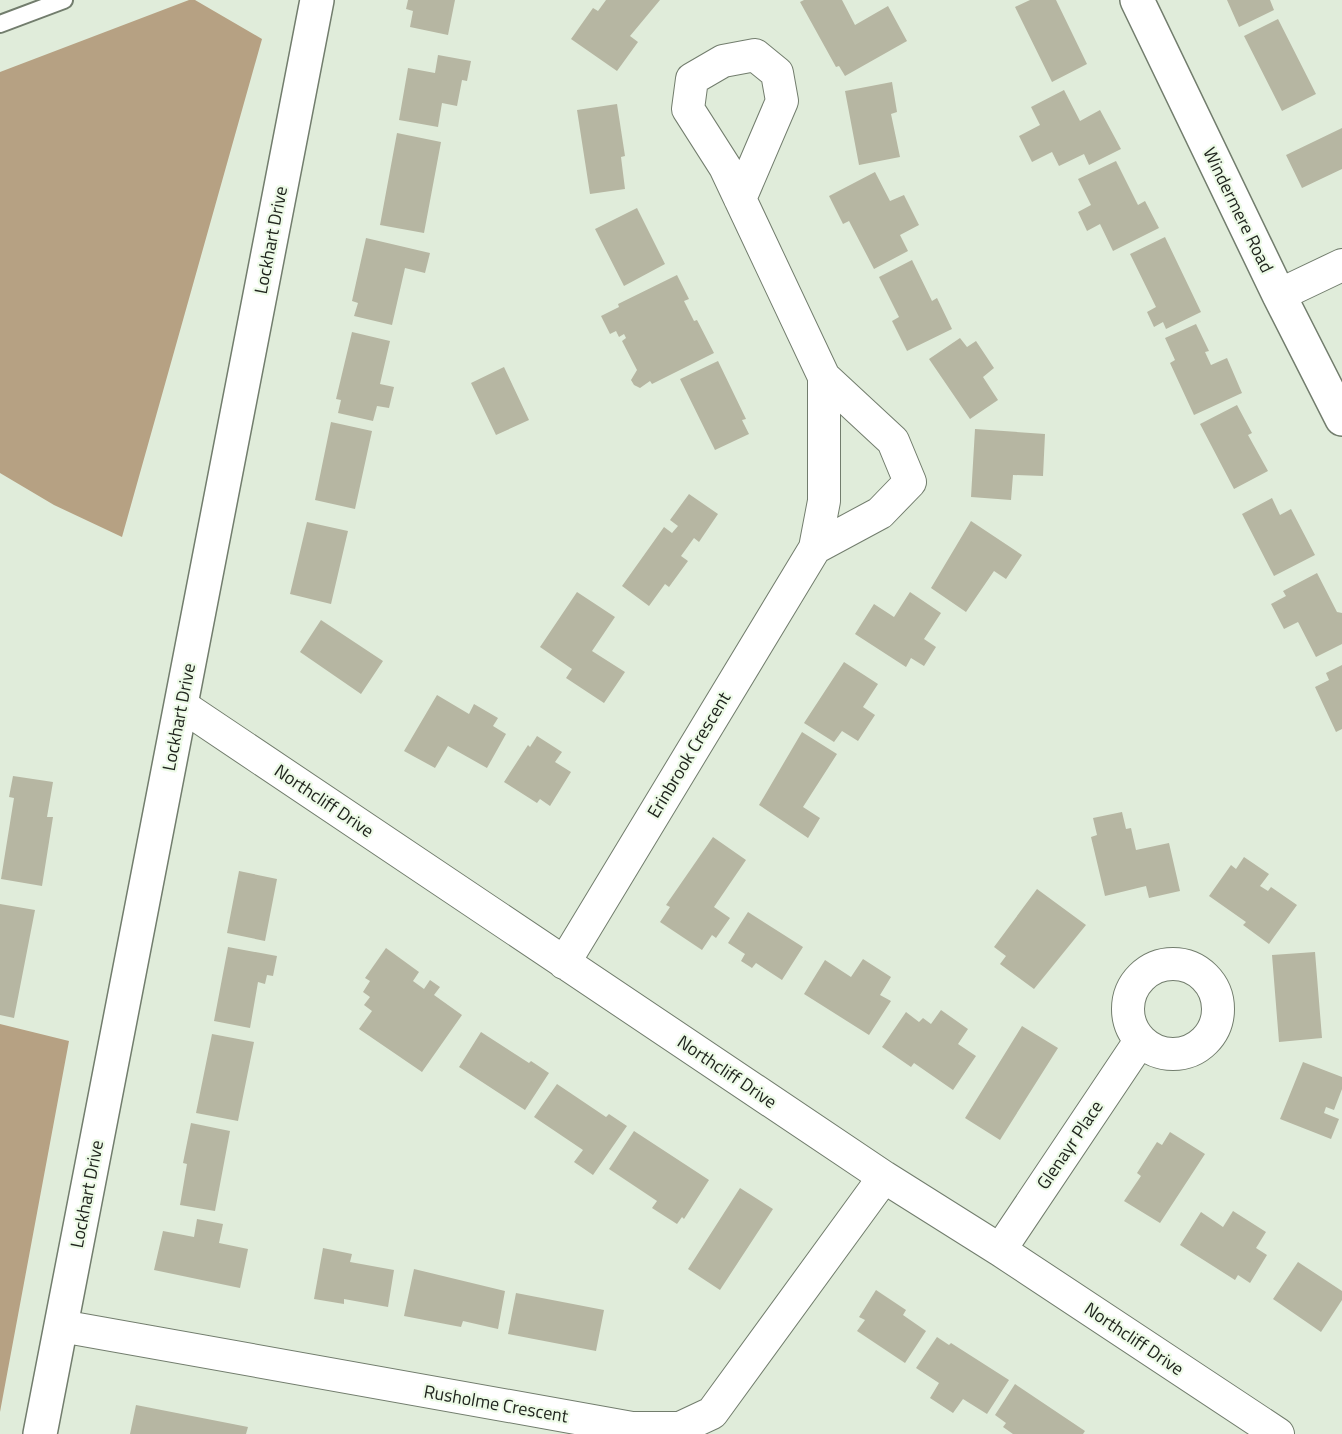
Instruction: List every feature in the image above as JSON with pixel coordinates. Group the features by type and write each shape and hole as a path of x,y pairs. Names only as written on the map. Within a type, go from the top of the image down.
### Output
{"street":[{"name":"Lockhart Drive","path":"40,1434 317,0"},
{"name":"Windermere Road","path":"1137,0 1279,295 1342,418"},
{"name":"Erinbrook Crescent","path":"740,199 824,377 893,441 910,482 880,513 815,548"},
{"path":"1279,295 1342,265"},
{"name":"Erinbrook Crescent","path":"564,963 815,548 824,501 824,377"},
{"name":"Northcliff Drive","path":"181,705 884,1177 1000,1250 1278,1434"},
{"name":"Glenayr Place","path":"1000,1250 1140,1041"},
{"name":"Rusholme Crescent","path":"61,1326 632,1428 680,1428 712,1413 884,1177"}],"lane":[{"path":"0,24 64,0"}],"shaded area":[{"path":"189,0 195,0 262,39 122,537 54,505 0,473 0,72"},
{"path":"0,1024 69,1041 0,1412"}],"building":[{"path":"408,0 455,0 448,35 410,27 413,11 406,9"},
{"path":"606,0 660,0 630,36 638,42 617,71 571,39 593,8 598,11"},
{"path":"804,0 842,0 855,25 888,6 907,41 845,76 839,66 836,67 800,2"},
{"path":"1030,0 1056,0 1087,64 1052,82 1015,7"},
{"path":"1227,0 1270,0 1274,10 1239,27"},
{"path":"1278,19 1316,94 1282,111 1244,36"},
{"path":"438,55 471,61 467,81 462,80 457,106 442,103 438,127 399,120 408,68 435,73"},
{"path":"892,82 897,112 891,114 900,157 859,165 845,91"},
{"path":"1064,90 1080,121 1100,110 1121,149 1089,165 1084,154 1059,166 1052,152 1032,162 1019,136 1040,125 1031,107"},
{"path":"617,104 625,156 621,157 625,189 590,194 577,110"},
{"path":"1342,128 1342,169 1302,188 1286,155"},
{"path":"397,133 441,142 424,233 380,225"},
{"path":"1116,161 1138,205 1145,201 1159,228 1113,251 1100,224 1087,231 1078,212 1091,205 1078,179"},
{"path":"875,172 890,201 904,195 919,225 900,235 908,251 874,269 849,221 843,224 829,196"},
{"path":"637,208 665,264 624,286 595,229"},
{"path":"1165,237 1201,312 1166,329 1163,322 1154,327 1147,312 1156,307 1130,254"},
{"path":"366,238 430,253 425,273 405,268 392,325 354,316 358,303 352,301"},
{"path":"912,260 932,301 937,298 952,329 907,351 892,321 899,317 879,277"},
{"path":"677,275 689,299 684,301 714,353 652,384 650,381 640,388 631,380 637,370 622,341 626,338 624,334 619,337 616,331 610,334 601,316 619,307 618,304"},
{"path":"1196,324 1209,351 1205,352 1211,365 1227,358 1242,393 1194,415 1170,363 1175,360 1165,338"},
{"path":"352,332 390,341 380,384 394,387 389,408 377,406 373,421 338,413 341,400 336,399"},
{"path":"960,338 967,347 976,341 994,368 983,377 998,400 970,419 929,359"},
{"path":"718,361 746,419 742,420 749,434 715,450 680,379"},
{"path":"504,367 529,420 496,435 471,383"},
{"path":"1237,405 1252,433 1248,435 1268,471 1234,489 1200,424"},
{"path":"331,422 372,431 355,509 315,500"},
{"path":"975,429 1045,434 1043,476 1013,475 1011,500 971,497"},
{"path":"689,494 718,514 699,542 694,538 681,556 688,561 669,587 665,584 649,606 622,586 664,527 672,533 678,526 670,520"},
{"path":"1272,498 1280,515 1291,509 1315,555 1274,576 1242,514"},
{"path":"971,521 1022,555 1006,579 994,571 966,612 931,588"},
{"path":"307,522 348,531 331,604 290,594"},
{"path":"1317,573 1337,612 1342,613 1342,644 1316,657 1298,622 1284,629 1271,604 1286,596 1283,591"},
{"path":"577,592 615,617 592,651 625,672 604,703 566,678 572,669 540,647"},
{"path":"910,592 941,613 924,639 936,647 924,666 911,658 906,667 855,634 874,604 894,617"},
{"path":"321,620 383,661 361,694 300,652"},
{"path":"844,662 878,684 863,707 875,715 858,741 842,731 834,742 804,723"},
{"path":"1342,665 1342,729 1336,732 1315,687 1329,680 1326,673"},
{"path":"437,695 469,714 474,704 498,718 493,726 506,734 487,768 448,746 435,768 404,751"},
{"path":"802,732 837,754 803,807 820,818 808,838 759,805"},
{"path":"537,736 562,752 555,762 571,772 550,806 540,799 537,803 504,782 528,745 530,747"},
{"path":"13,776 53,782 47,817 53,817 42,886 1,879 14,798 9,797"},
{"path":"1122,812 1126,829 1131,828 1136,850 1169,843 1180,891 1149,898 1146,886 1105,896 1091,837 1097,835 1093,818"},
{"path":"713,837 746,860 714,907 730,918 716,938 712,935 702,950 660,922 670,907 666,905"},
{"path":"1244,857 1269,874 1260,886 1268,891 1271,887 1297,905 1269,944 1243,925 1246,922 1209,896 1231,865 1236,869"},
{"path":"239,871 277,879 265,941 227,933"},
{"path":"1037,889 1086,925 1034,989 1000,964 1006,956 994,947"},
{"path":"0,904 35,910 14,1018 0,1015"},
{"path":"748,912 803,947 782,980 756,963 752,968 741,961 745,954 728,943"},
{"path":"228,947 277,956 273,976 267,975 265,984 258,982 250,1028 214,1021"},
{"path":"386,948 419,972 413,981 424,989 430,980 440,987 434,995 462,1015 422,1072 359,1029 372,1011 364,1005 370,997 363,992 370,981 365,978"},
{"path":"1315,952 1322,1038 1279,1042 1272,955"},
{"path":"863,959 891,977 880,995 891,1001 869,1035 804,994 825,960 851,977"},
{"path":"941,1010 968,1029 958,1044 976,1056 953,1090 914,1063 911,1067 882,1047 906,1012 919,1022 923,1018 931,1024"},
{"path":"1022,1026 1058,1048 1000,1140 965,1118"},
{"path":"481,1032 549,1073 525,1110 459,1067"},
{"path":"212,1034 254,1042 238,1121 196,1113"},
{"path":"1303,1062 1342,1077 1342,1089 1334,1110 1326,1107 1324,1113 1339,1119 1331,1139 1280,1119"},
{"path":"557,1084 606,1117 609,1114 627,1126 593,1175 574,1162 583,1150 534,1117"},
{"path":"191,1123 230,1131 215,1211 180,1205 187,1164 183,1163"},
{"path":"634,1131 709,1180 684,1219 682,1217 677,1224 652,1208 657,1201 609,1169"},
{"path":"1170,1132 1205,1154 1160,1223 1124,1201 1141,1176 1137,1173 1157,1142 1162,1145"},
{"path":"740,1188 773,1209 720,1290 688,1269"},
{"path":"1233,1211 1266,1232 1256,1248 1267,1255 1250,1283 1238,1275 1235,1280 1180,1245 1201,1212 1223,1227"},
{"path":"197,1219 223,1224 219,1243 248,1249 240,1288 154,1270 163,1231 194,1237"},
{"path":"323,1248 352,1254 350,1262 394,1270 388,1307 344,1299 344,1304 314,1299"},
{"path":"1298,1262 1342,1291 1342,1300 1321,1332 1273,1299"},
{"path":"414,1269 505,1291 498,1329 463,1321 461,1327 404,1316"},
{"path":"876,1290 906,1310 903,1315 926,1331 905,1363 857,1331 865,1320 859,1317"},
{"path":"516,1293 604,1310 596,1351 508,1334"},
{"path":"937,1337 949,1345 951,1343 1009,1380 987,1414 963,1399 953,1413 930,1398 939,1383 916,1368"},
{"path":"1015,1384 1085,1431 1083,1434 1013,1434 1003,1427 1006,1423 995,1415"},
{"path":"136,1405 248,1427 246,1434 130,1434"}]}
